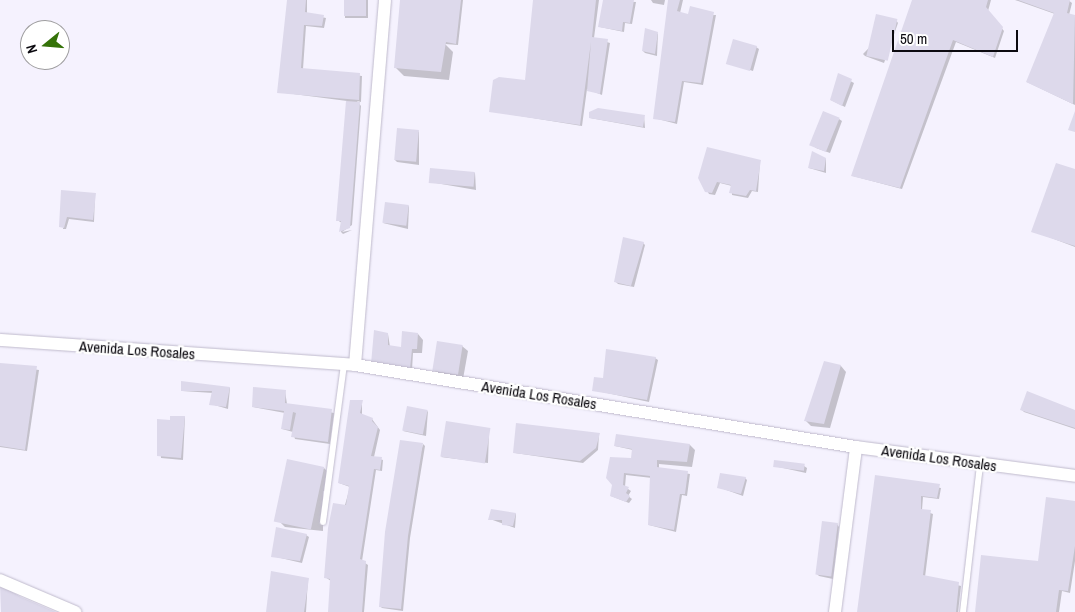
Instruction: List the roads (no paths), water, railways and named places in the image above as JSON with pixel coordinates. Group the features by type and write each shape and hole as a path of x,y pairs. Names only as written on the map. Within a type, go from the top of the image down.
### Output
{"street":[{"path":"350,365 385,0"},
{"name":"Avenida Los Rosales","path":"0,340 350,365 856,447 1075,476"},
{"path":"836,612 856,447"},
{"path":"0,580 76,612"}],"lane":[{"path":"323,522 350,365"},
{"path":"963,612 980,464"}]}
